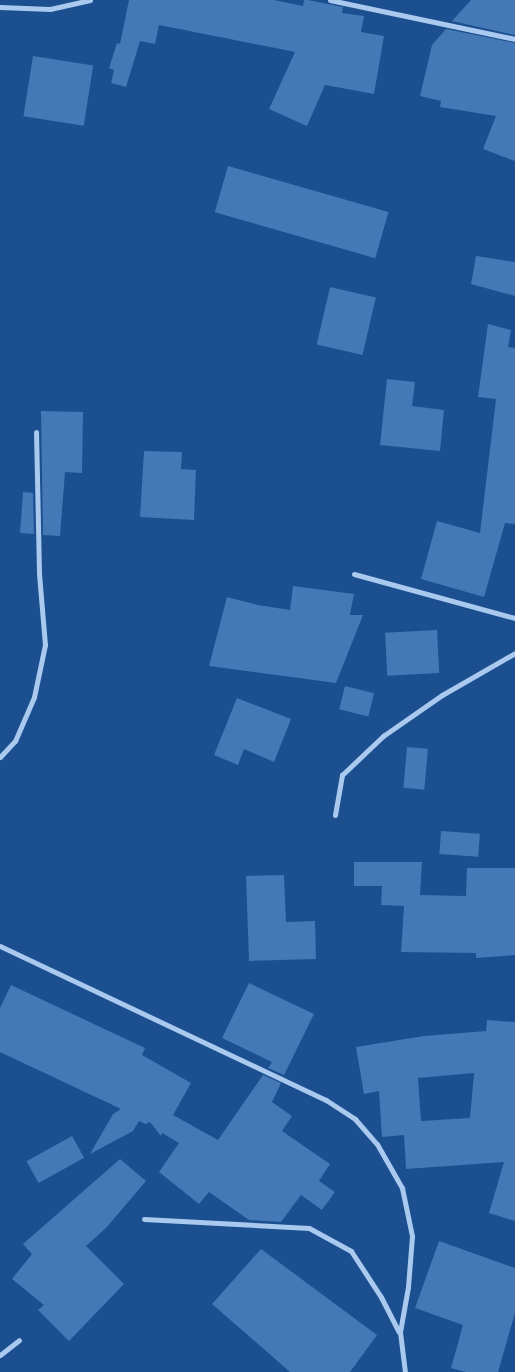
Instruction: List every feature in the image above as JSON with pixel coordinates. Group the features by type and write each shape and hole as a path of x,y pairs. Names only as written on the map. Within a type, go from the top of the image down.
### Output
{"street":[{"path":"0,7 50,10 90,0"},
{"path":"330,0 515,39"},
{"path":"0,757 14,741 34,697 45,645 39,574 36,432"},
{"path":"354,574 515,618"},
{"path":"335,815 342,775 383,736 442,695 515,653"},
{"path":"0,946 326,1100 355,1119 377,1144 402,1188 412,1236 408,1287 400,1332 405,1372"},
{"path":"144,1219 309,1228 351,1251 400,1332"},
{"path":"0,1355 19,1340"}],"building":[{"path":"129,0 274,0 303,6 304,0 308,0 343,7 342,13 364,16 361,32 384,36 374,94 325,85 307,126 269,109 295,52 159,25 155,44 140,41 126,87 111,83 114,70 109,68 117,43 120,44"},
{"path":"471,0 515,0 515,35 452,21"},
{"path":"446,29 515,43 515,161 483,149 496,116 440,107 441,101 420,96 432,45"},
{"path":"33,56 93,66 84,126 23,116"},
{"path":"228,166 389,212 375,258 215,212"},
{"path":"476,256 515,262 515,296 471,284"},
{"path":"330,287 376,298 363,355 317,344"},
{"path":"488,324 511,330 508,347 515,348 515,524 505,523 484,597 421,579 437,521 480,533 496,399 478,397"},
{"path":"387,379 415,382 412,406 444,410 440,451 380,445"},
{"path":"41,411 83,412 82,473 65,472 60,536 43,535"},
{"path":"144,451 182,452 181,469 196,470 194,520 140,517"},
{"path":"23,492 33,493 34,534 20,533"},
{"path":"293,586 354,594 350,615 363,615 336,683 209,666 227,597 258,605 290,610"},
{"path":"437,630 439,673 387,676 385,633"},
{"path":"345,686 374,693 368,717 339,709"},
{"path":"237,698 291,719 274,762 244,749 238,765 214,755"},
{"path":"407,747 428,749 424,790 403,788"},
{"path":"441,831 480,834 478,857 439,854"},
{"path":"354,862 422,862 420,895 466,896 467,868 515,868 515,955 476,958 476,953 401,952 404,906 381,905 382,886 354,886"},
{"path":"284,875 286,922 315,921 316,959 249,961 246,876"},
{"path":"249,983 314,1014 284,1075 268,1068 272,1062 222,1038"},
{"path":"11,985 145,1048 142,1055 191,1083 173,1115 218,1140 263,1075 281,1083 272,1102 292,1116 282,1131 330,1164 319,1181 335,1192 322,1210 301,1195 281,1222 249,1220 209,1192 199,1204 159,1172 179,1143 162,1133 161,1136 150,1122 145,1124 139,1121 133,1131 90,1154 113,1114 121,1109 0,1052 0,1008"},
{"path":"487,1020 515,1022 515,1221 489,1213 504,1162 406,1169 404,1135 382,1137 379,1091 364,1094 356,1047 424,1036 486,1031","holes":["474,1073 470,1118 421,1121 418,1078"]},
{"path":"72,1136 84,1158 39,1183 27,1161"},
{"path":"120,1159 146,1181 106,1228 86,1246 124,1284 69,1341 38,1310 44,1305 12,1279 32,1254 23,1244"},
{"path":"439,1241 515,1268 515,1313 498,1372 466,1372 451,1368 463,1325 415,1308"},
{"path":"261,1249 377,1335 350,1372 290,1372 212,1304"}]}
